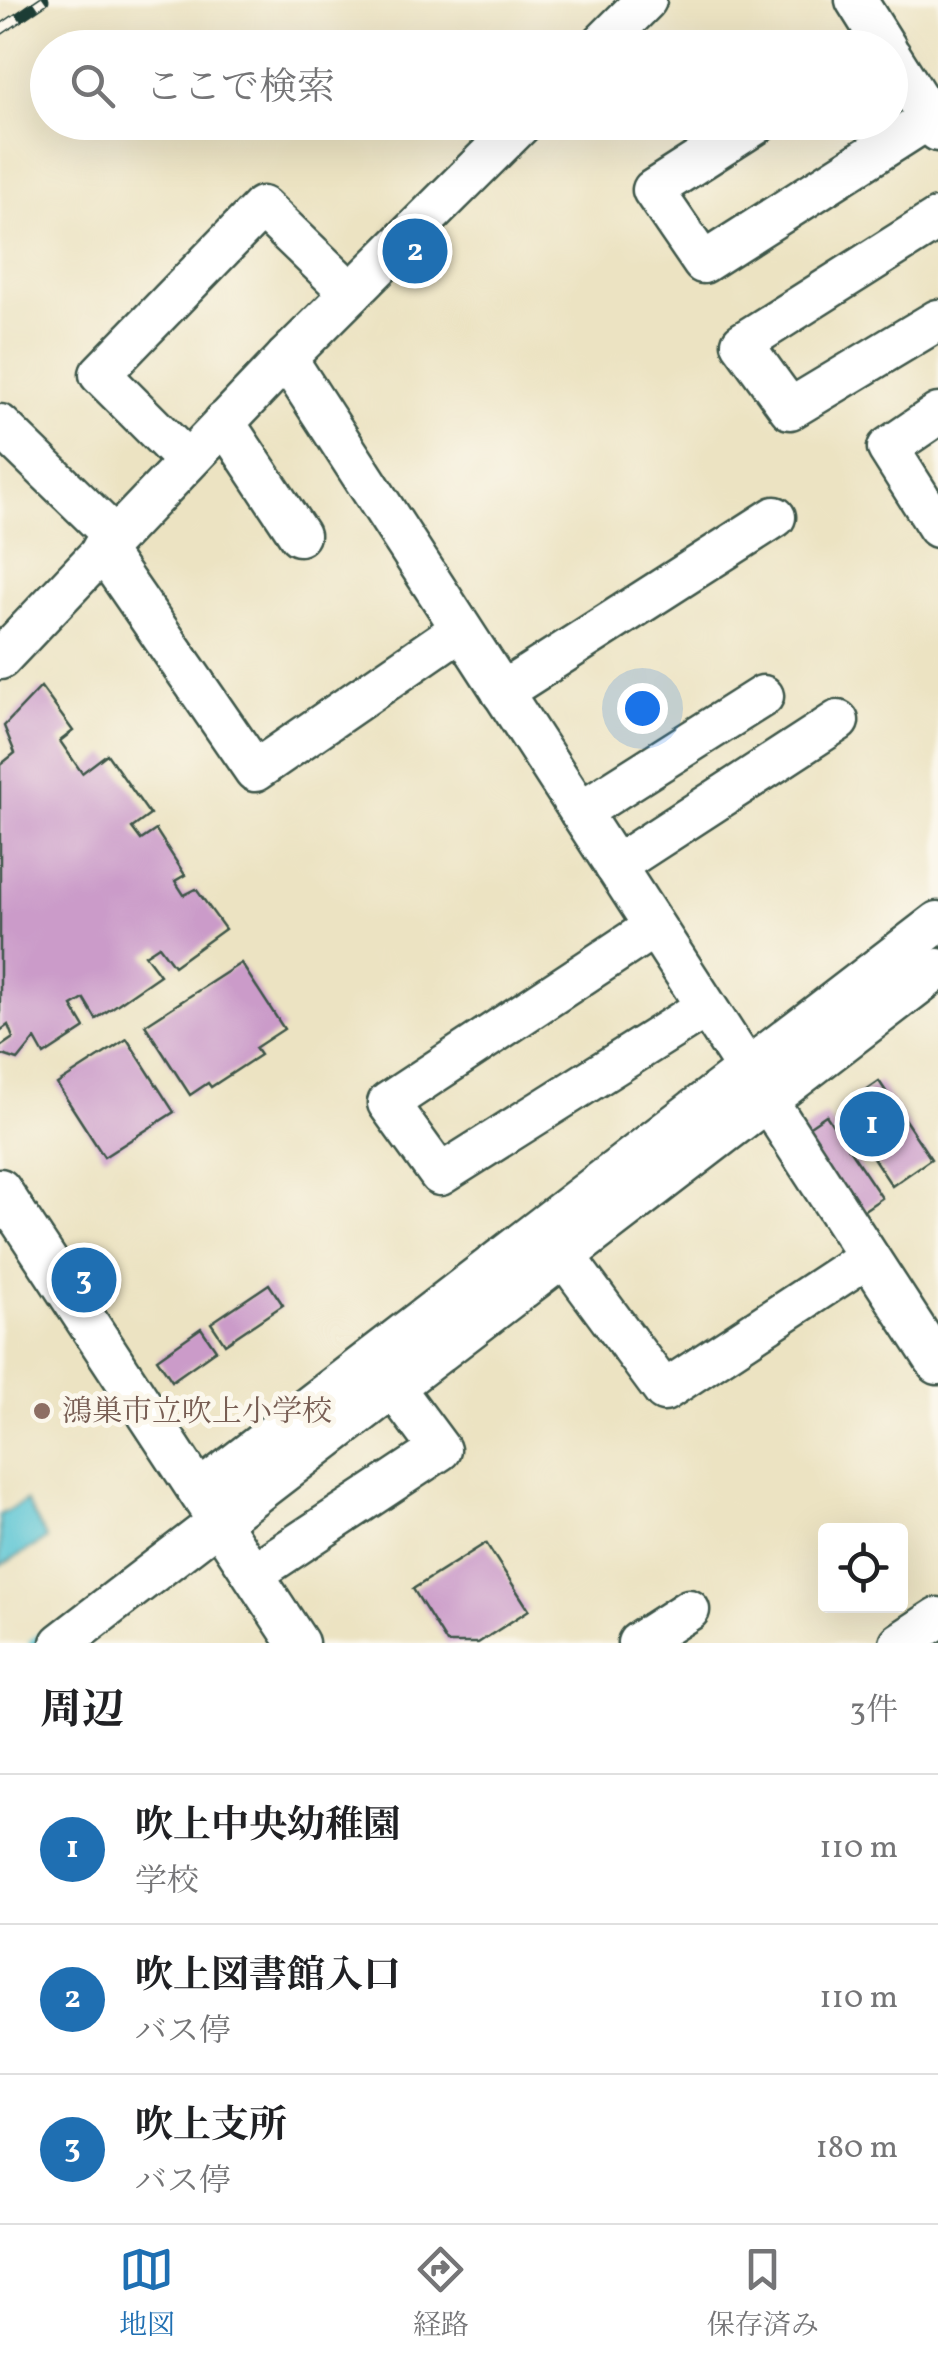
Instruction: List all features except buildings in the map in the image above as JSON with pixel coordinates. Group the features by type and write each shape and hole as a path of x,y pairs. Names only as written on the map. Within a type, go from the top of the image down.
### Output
{"street":[{"path":"616,30 646,0"},
{"path":"856,0 874,30"},
{"path":"908,84 934,124 908,140"},
{"path":"0,658 286,358 505,140"},
{"path":"732,140 654,190 703,263 907,140"},
{"path":"187,460 100,374 262,207 351,293"},
{"path":"938,220 742,343 790,409 938,320"},
{"path":"286,358 938,1364"},
{"path":"938,414 888,448 938,527"},
{"path":"224,422 299,534"},
{"path":"0,425 108,543 255,771 461,629"},
{"path":"502,692 775,517"},
{"path":"580,812 763,696"},
{"path":"614,866 838,721"},
{"path":"211,1505 394,1388 565,1257 938,922"},
{"path":"654,927 388,1104 440,1175 706,1007"},
{"path":"60,1643 211,1505 756,1085 938,969"},
{"path":"0,1189 298,1643"},
{"path":"565,1257 664,1391 868,1257"},
{"path":"254,1572 440,1450 394,1388"},
{"path":"638,1643 690,1610"},
{"path":"900,1643 938,1618"}],"water":[{"path":"26,1501 47,1539 0,1566 0,1515"}],"waterway":[{"path":"33,1643 51,1630"}],"railway":[{"path":"0,30 44,0"}],"place":[{"name":"吹上図書館入口","path":"415,251"},
{"name":"吹上中央幼稚園","path":"872,1124"},
{"name":"吹上支所","path":"84,1280"},
{"name":"鴻巣市立吹上小学校","path":"42,1411"}]}
